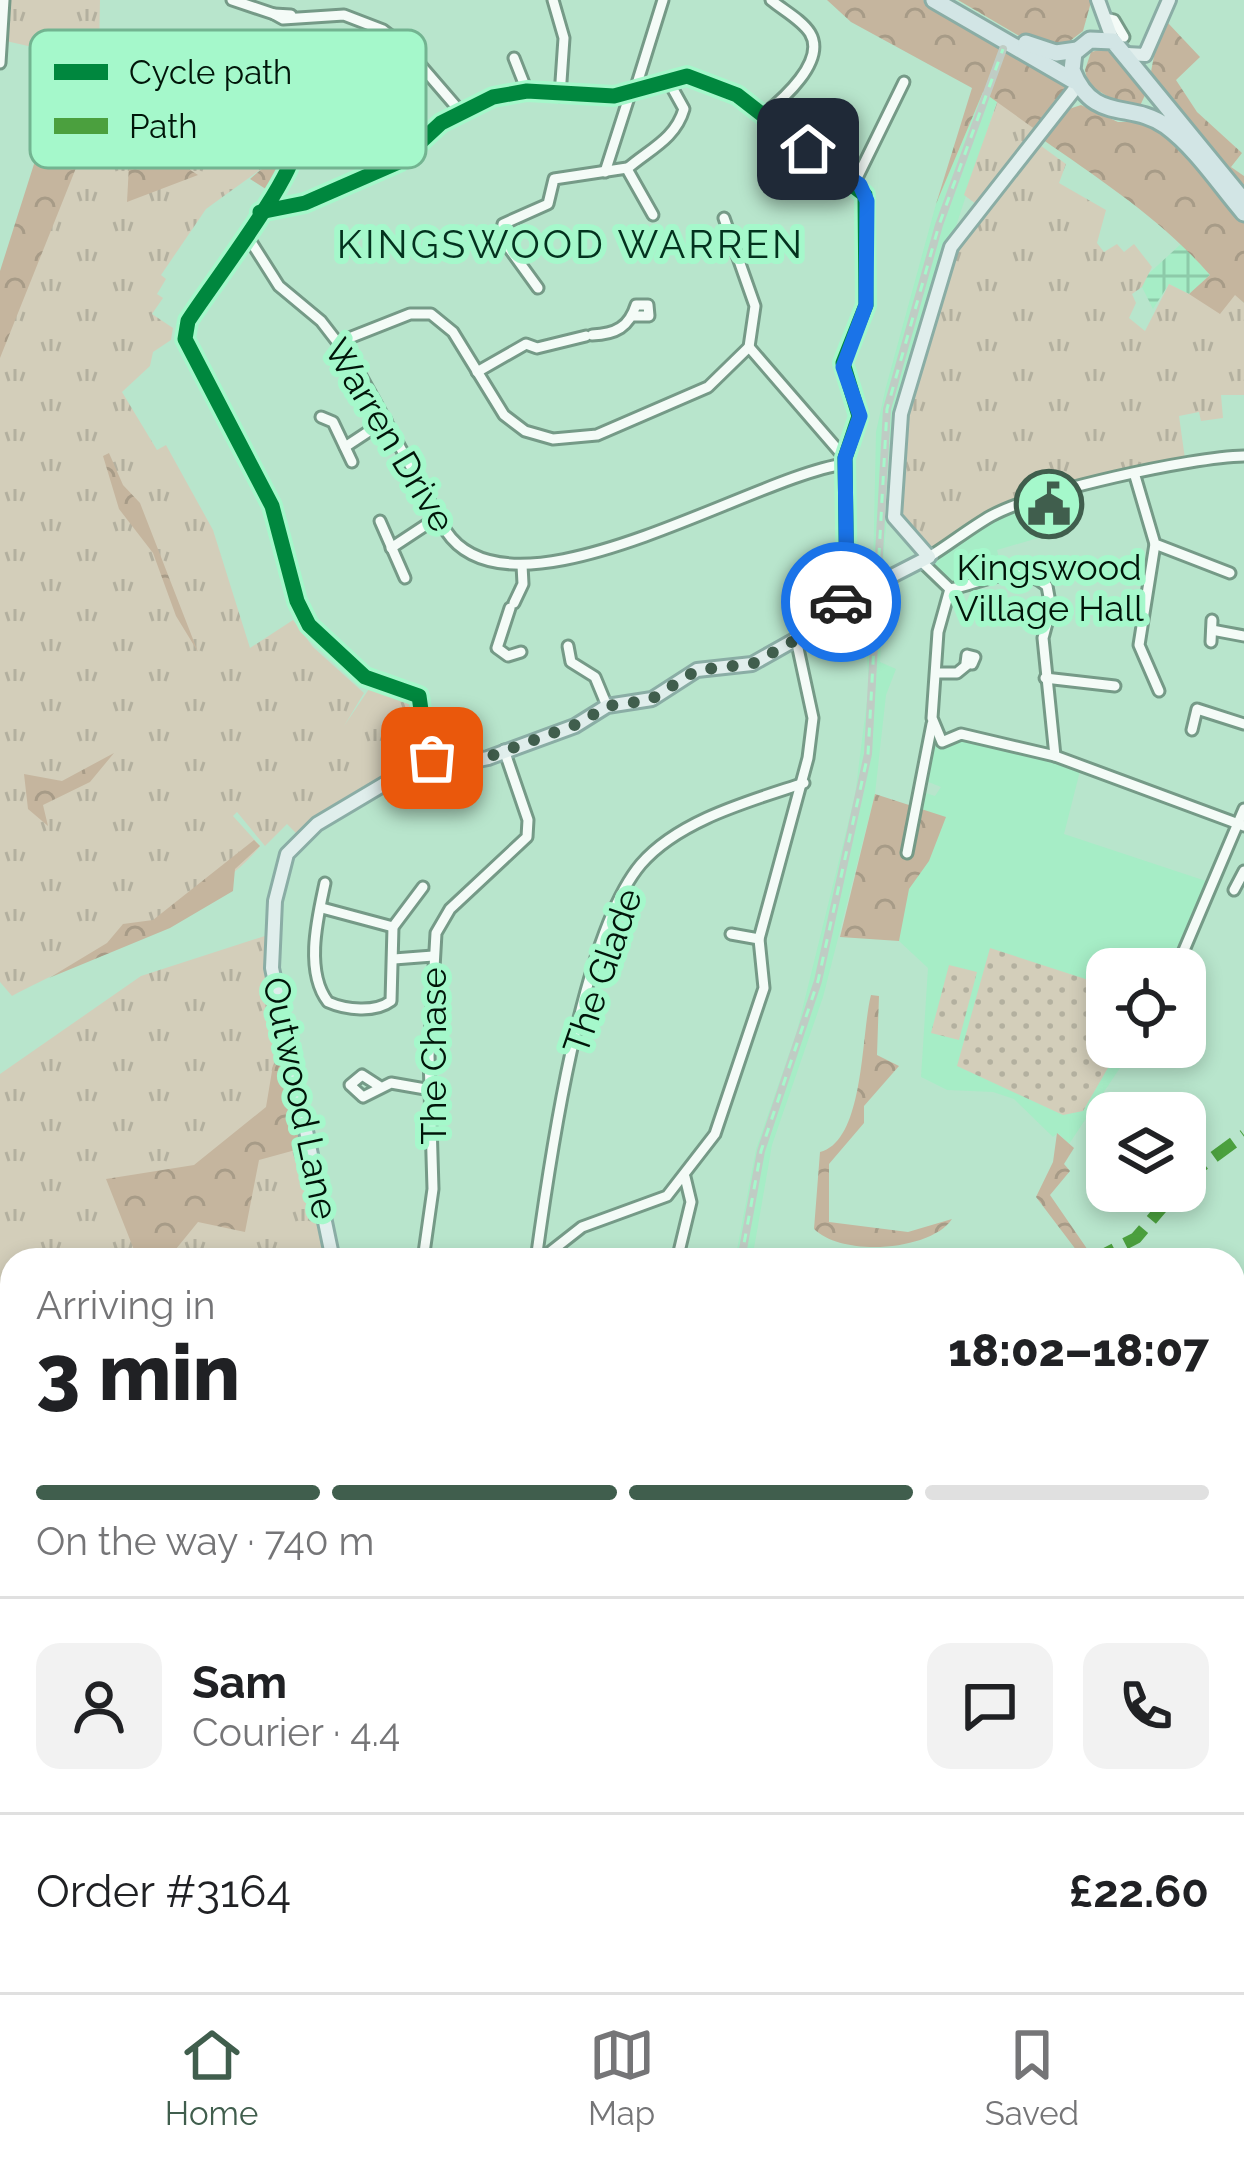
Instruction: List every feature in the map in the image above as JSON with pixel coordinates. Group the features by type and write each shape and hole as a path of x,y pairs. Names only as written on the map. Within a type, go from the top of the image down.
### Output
{"highway":[{"path":"934,0 1078,84 1101,107 1141,116 1179,137 1244,213"},
{"path":"951,0 1036,48 1056,53 1084,45 1121,44 1146,82 1244,201"},
{"path":"1078,84 1071,66 1084,45"},
{"path":"1141,116 1152,107 1146,82"}],"main road":[{"path":"1100,8 1121,44 1142,58 1169,0"},
{"path":"1084,45 1100,8"},
{"path":"1146,82 1152,41"},
{"path":"926,560 894,517 897,445 909,384 958,233 1078,84"},
{"path":"1060,105 1081,100 1101,107"},
{"name":"Outwood Lane","path":"331,1248 271,957 282,862 332,814 423,767 480,760 580,723 607,706 652,699 697,670 743,668 817,628 847,596 869,583 926,560"}],"street":[{"path":"0,63 4,0"},
{"path":"232,0 274,14 344,15 380,30"},
{"path":"553,0 564,34 560,96"},
{"path":"605,172 663,0"},
{"path":"763,115 792,90 813,48 805,26 771,0"},
{"path":"514,58 521,66 526,91"},
{"path":"426,73 460,111"},
{"path":"426,139 460,111 526,91 560,96 633,91 702,78 763,115 855,182 867,201 867,292 863,318 843,363 860,416 845,461 847,596"},
{"path":"538,288 520,273 501,237 503,224 542,209 554,178 627,168 647,157 680,122 684,109 669,82"},
{"path":"855,182 904,82"},
{"path":"286,168 188,321 186,344 272,506 300,610 320,637 364,677 419,696 427,752 423,767"},
{"path":"260,212 305,203 385,168"},
{"path":"627,168 647,211"},
{"path":"339,342 410,314 431,314 454,332 518,426 543,437 569,440 598,435 709,388 748,347 755,306 724,218"},
{"name":"Warren Drive","path":"246,234 279,286 339,342 438,517 466,554 522,565 584,555 845,461"},
{"path":"477,372 526,344 537,347 615,334 634,316"},
{"path":"748,347 845,461"},
{"path":"321,417 332,422 352,462"},
{"path":"345,447 386,420"},
{"path":"950,589 926,560 992,516 1030,500 1244,457"},
{"path":"1135,476 1155,544 1139,645 1159,691"},
{"path":"392,548 438,517"},
{"path":"380,521 405,578"},
{"path":"1155,544 1230,573"},
{"path":"521,652 508,656 497,647 523,584 522,565"},
{"path":"950,589 1010,573 1026,573 1047,586 1051,596 1042,638 1055,756"},
{"path":"907,854 932,723 938,632 950,589"},
{"path":"1211,643 1212,625 1244,636"},
{"path":"551,1248 582,1227 668,1196 715,1133 759,1008 764,988 759,939 804,783 813,718 796,639"},
{"path":"568,646 574,665 595,677 607,706"},
{"path":"938,673 961,672 968,664"},
{"path":"1045,678 1115,686"},
{"path":"1192,730 1197,710 1244,724"},
{"path":"932,723 946,743 961,734 1055,756 1241,824"},
{"name":"The Chase","path":"425,1248 433,1189 433,956 446,914 527,838 528,820 504,750"},
{"path":"427,752 439,764"},
{"name":"The Glade","path":"538,1248 559,1105 590,986 624,889 666,841 804,783"},
{"path":"1185,948 1244,808"},
{"path":"1234,890 1244,871"},
{"path":"325,883 315,926 319,986 328,1002 349,1008 388,1004 393,927 423,887"},
{"path":"322,908 393,927"},
{"path":"731,934 759,939"},
{"path":"394,959 433,956"},
{"path":"379,1086 431,1090"},
{"path":"680,1248 691,1202 685,1177"},
{"path":"539,1234 557,1243"}],"shaded area":[{"path":"1012,55 910,367 894,434 882,574 873,574 876,432 886,387 936,204 983,92"},
{"path":"1182,243 1210,275 1189,294 1169,284 1153,309 1142,287 1145,277"},
{"path":"1058,498 1069,520 1038,538 997,550 1002,571 951,585 928,563 996,515"},
{"path":"891,581 883,598 880,662 896,669 886,695 875,794 823,997 772,1145 754,1248 737,1248 756,1149 797,1031 855,795 869,685 866,647 859,646 859,595 868,593 870,585"},
{"path":"932,734 942,745 965,737 1080,771 1064,834 1209,882 1182,948 1086,948 1086,1068 1120,1068 1104,1092 1086,1092 1086,1119 1069,1144 1058,1133 1053,1137 1014,1099 993,1092 947,1090 921,1077 928,968 899,941 911,802 919,791 935,796 941,787 921,779"}],"green space":[{"path":"6,0 100,0 99,30 30,30 30,46 6,41"},
{"path":"827,0 923,0 1067,85 1068,92 1036,130 983,92 936,204 972,88 851,22"},
{"path":"958,0 1091,2 1083,31 1062,47 1033,44"},
{"path":"1168,23 1200,57 1176,80 1197,112 1242,153 1231,167 1244,176 1244,196 1150,77 1157,40"},
{"path":"1104,49 1117,55 1145,95 1140,106 1121,105 1088,84 1085,70 1091,52"},
{"path":"998,100 1036,130 976,204 964,195"},
{"path":"1081,105 1118,122 1146,122 1165,130 1244,218 1244,303 1235,295 1220,314 1189,294 1210,275 1130,202 1042,139 1060,112"},
{"path":"1037,143 1066,164 1059,183 1106,210 1097,243 1104,252 1117,244 1124,252 1134,244 1152,267 1142,287 1132,294 1136,303 1129,318 1145,331 1169,284 1189,294 1236,295 1244,303 1244,395 1221,395 1223,418 1201,421 1199,412 1179,416 1185,459 992,516 929,557 894,517 897,445 961,235"},
{"path":"33,168 76,168 0,358 0,271"},
{"path":"75,168 263,168 206,209 161,275 166,279 157,294 163,298 152,314 173,328 171,340 153,352 150,366 122,392 157,450 166,445 213,530 250,648 293,620 313,647 364,693 344,726 369,689 398,690 415,704 419,760 355,794 298,835 287,824 265,846 237,812 233,816 260,846 240,867 145,929 12,996 0,982 0,351"},
{"path":"129,168 187,168 198,175 127,202"},
{"path":"263,168 284,168 272,193 250,179"},
{"path":"109,453 123,485 140,503 198,652 176,616 153,553 119,509 103,456"},
{"path":"114,753 90,782 43,805 48,826 28,809 24,774 62,781"},
{"path":"875,794 946,817 929,861 909,889 899,941 840,937"},
{"path":"254,840 260,846 235,869 233,891 170,928 49,978 107,943 123,924 153,920"},
{"path":"271,934 331,1248 0,1248 0,1074 141,976"},
{"path":"990,948 1086,979 1086,1068 1108,1068 1094,1092 1086,1092 1083,1111 1063,1115 957,1066"},
{"path":"949,965 977,972 959,1040 931,1033"},
{"path":"871,995 879,996 877,1055 899,1066 864,1106 864,1123 829,1164 829,1222 908,1232 952,1219 926,1238 866,1247 845,1244 814,1229 820,1152 835,1144 853,1107"},
{"path":"291,1061 310,1146 259,1160 245,1232 198,1222 177,1248 133,1248 106,1179 194,1165 266,1107 273,1065"},
{"path":"1057,1133 1074,1148 1064,1164 1070,1171 1050,1195 1086,1248 1075,1248 1036,1197 1053,1162"}],"railway":[{"path":"743,1248 761,1151 818,981 868,754 887,409 939,225 1003,49"}],"marked path":[{"path":"1206,1163 1244,1135"},
{"path":"1116,1248 1136,1238 1158,1212"}],"cycle path":[{"path":"426,137 441,123 493,97 527,91 614,96 687,76 737,95 865,195 866,305 843,363 859,416 845,458 847,596"},
{"path":"288,168 188,321 185,339 272,506 297,601 309,625 365,677 419,696 427,752 423,767"},
{"path":"260,212 305,203 385,168"}],"way so far":[{"path":"432,758 439,764 488,758 518,742 570,728 607,706 652,699 688,673 743,668 817,628 841,602"}],"place":[{"name":"Kingswood Village Hall","path":"1049,504"}],"district":[{"name":"KINGSWOOD WARREN","path":"571,244"}],"route":[{"path":"808,149 860,185 868,212 866,305 843,363 860,416 845,458 847,596 841,602"}]}
